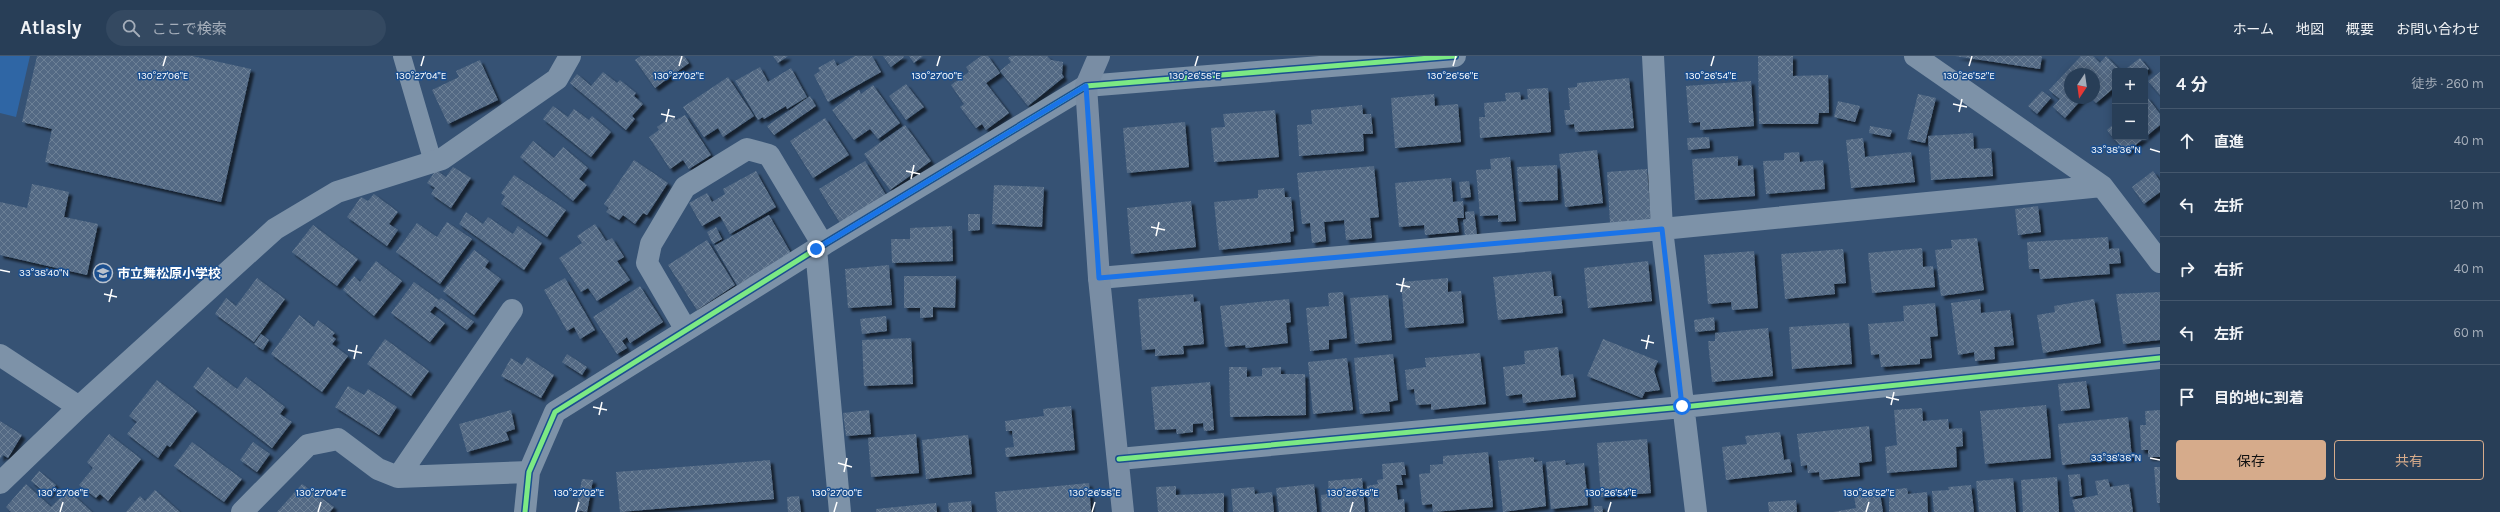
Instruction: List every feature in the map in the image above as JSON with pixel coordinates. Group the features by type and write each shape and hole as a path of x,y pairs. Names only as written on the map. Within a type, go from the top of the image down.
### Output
{"street":[{"path":"0,483 79,407 275,229 337,192 442,159 557,79 570,56"},
{"path":"1100,56 1086,86 1099,278 1119,459 1123,512"},
{"path":"525,512 529,472 555,412 820,247 1086,86 1455,56"},
{"path":"1653,56 1662,229 1682,406 1696,512"},
{"path":"1915,56 2102,186 2160,262"},
{"path":"686,330 646,263 651,244 685,187 747,149 769,155 820,247 840,512"},
{"path":"1099,278 1662,229 2102,186"},
{"path":"398,477 512,310"},
{"path":"0,355 79,407"},
{"path":"1119,459 1682,406 2160,358"},
{"path":"242,512 308,445 338,439 378,468 398,477 529,472"}],"lane":[{"path":"402,56 433,162"}],"shaded area":[{"path":"0,56 30,56 16,117 0,113"}],"building":[{"path":"37,56 192,56 251,69 221,202 45,162 52,129 22,122"},
{"path":"641,56 684,56 689,63 655,88 635,60"},
{"path":"773,56 788,56 778,63"},
{"path":"855,56 872,56 881,72 828,102 814,75 820,71 818,68 834,59 837,66"},
{"path":"883,56 903,56 904,57 891,67"},
{"path":"909,56 923,56 914,63"},
{"path":"981,56 988,56 1000,73 986,83 1009,113 986,130 982,124 976,128 960,107 964,104 951,85 969,72 966,67"},
{"path":"1011,56 1047,56 1051,60 1063,62 1062,74 1064,77 1028,106 1000,71 1011,62 1008,58"},
{"path":"1758,56 1793,56 1793,76 1828,75 1829,113 1819,113 1818,124 1759,124"},
{"path":"1955,56 2042,56 2040,69"},
{"path":"2081,56 2093,56 2100,63 2106,56 2118,68 2112,68 2112,90 2100,100 2100,68 2070,68"},
{"path":"2140,58 2149,69 2148,70 2148,68 2127,68"},
{"path":"480,60 498,100 448,124 432,90 459,77 456,71"},
{"path":"760,67 768,82 791,68 807,97 787,109 786,106 764,119 763,117 758,120 735,81"},
{"path":"603,72 617,83 620,80 636,93 634,96 643,104 632,116 635,119 626,130 570,83 577,74 591,86"},
{"path":"2160,72 2160,95 2148,81"},
{"path":"2064,74 2064,104 2078,104 2065,118 2053,107 2060,99 2049,90"},
{"path":"728,77 754,116 723,137 718,128 704,137 683,107"},
{"path":"1629,78 1634,128 1575,132 1574,124 1566,125 1564,110 1570,110 1568,88 1577,87 1577,83"},
{"path":"1751,81 1754,126 1700,130 1700,122 1689,123 1686,86"},
{"path":"906,84 924,107 906,120 889,96"},
{"path":"873,85 900,123 878,139 870,129 854,140 832,110 859,90 861,94"},
{"path":"1548,88 1551,132 1480,138 1479,117 1485,117 1484,103 1506,101 1505,93 1520,92 1521,100 1528,99 1527,89"},
{"path":"2042,91 2051,98 2037,114 2028,106"},
{"path":"1434,94 1435,106 1458,104 1461,142 1395,148 1391,98"},
{"path":"1918,94 1936,98 1925,143 1907,139"},
{"path":"810,96 816,106 774,135 767,126"},
{"path":"2148,98 2160,114 2160,125 2148,135"},
{"path":"1838,101 1860,106 1855,122 1834,117"},
{"path":"1362,105 1363,114 1371,114 1373,134 1363,134 1364,151 1299,156 1297,125 1312,124 1311,110"},
{"path":"553,106 568,117 574,109 589,120 592,116 611,132 591,157 543,119"},
{"path":"1275,110 1279,157 1214,162 1211,128 1225,127 1223,114"},
{"path":"685,115 711,155 689,169 683,160 670,169 649,137 659,130 657,127 673,116 676,120"},
{"path":"825,118 849,155 813,178 790,141"},
{"path":"1185,122 1189,167 1127,173 1123,128"},
{"path":"905,125 931,161 890,190 864,154"},
{"path":"1870,126 1892,130 1890,137 1869,133"},
{"path":"2112,126 2112,136 2107,130"},
{"path":"1973,133 1974,149 1991,148 1993,176 1931,180 1928,136"},
{"path":"1709,137 1710,148 1688,150 1687,138"},
{"path":"1863,138 1865,157 1911,152 1915,182 1851,188 1846,140"},
{"path":"2115,140 2142,140 2126,153"},
{"path":"533,141 554,158 563,147 588,168 579,179 587,185 573,201 520,157"},
{"path":"1597,150 1603,203 1565,207 1559,154"},
{"path":"1799,152 1800,162 1823,160 1825,189 1766,194 1763,161 1784,160 1784,153"},
{"path":"1738,156 1738,166 1753,165 1755,196 1695,200 1692,159"},
{"path":"1510,157 1516,221 1498,222 1498,215 1480,216 1476,170 1491,169 1490,159"},
{"path":"634,160 668,183 647,215 643,213 635,224 623,215 619,220 606,212 609,208 604,204"},
{"path":"865,161 886,195 840,223 819,189"},
{"path":"1557,165 1558,200 1519,202 1517,167"},
{"path":"1374,166 1379,217 1370,218 1372,238 1346,240 1344,220 1324,222 1326,241 1312,243 1310,223 1302,224 1297,173"},
{"path":"453,167 471,178 451,208 431,194 435,188 427,183 436,170 446,177"},
{"path":"1647,169 1651,220 1610,223 1607,172"},
{"path":"756,171 776,207 730,234 720,216 702,226 689,203 707,193 712,202 725,194 723,189"},
{"path":"2153,171 2160,181 2160,192 2144,204 2132,187"},
{"path":"514,175 566,210 547,237 501,204 505,196 501,193"},
{"path":"1451,178 1453,202 1463,201 1464,218 1457,218 1459,232 1425,235 1424,225 1399,227 1395,183"},
{"path":"1469,181 1471,197 1461,198 1459,182"},
{"path":"32,184 69,192 64,217 98,224 87,275 0,255 0,202 27,208"},
{"path":"994,185 1044,187 1042,227 992,224"},
{"path":"1284,188 1285,197 1291,197 1294,231 1290,232 1291,242 1219,250 1214,202 1258,198 1258,190"},
{"path":"374,194 398,212 389,224 398,230 387,246 347,217 361,197 368,201"},
{"path":"1191,201 1196,247 1131,254 1127,208"},
{"path":"2038,206 2041,232 2018,235 2015,209"},
{"path":"1474,211 1477,235 1465,236 1463,220 1466,219 1465,212"},
{"path":"466,212 483,224 488,217 513,234 518,226 542,243 524,270 459,224"},
{"path":"968,214 980,214 980,230 968,231"},
{"path":"769,215 792,255 737,285 714,246"},
{"path":"447,222 472,239 440,284 396,252 417,223 437,237"},
{"path":"595,224 606,241 612,238 624,257 617,261 630,280 597,301 588,288 581,292 559,258 582,243 577,236"},
{"path":"313,225 358,259 337,286 292,252"},
{"path":"952,226 953,261 892,263 891,239 910,239 910,228"},
{"path":"716,227 722,239 713,244 707,232"},
{"path":"2108,237 2109,249 2119,248 2121,263 2109,264 2110,274 2040,279 2039,269 2029,269 2027,242"},
{"path":"1977,238 1984,290 1941,296 1935,250 1952,248 1951,240"},
{"path":"707,240 735,285 697,310 668,265"},
{"path":"1922,248 1923,267 1933,266 1935,287 1872,293 1868,253"},
{"path":"1843,249 1846,283 1834,284 1835,294 1785,299 1781,254"},
{"path":"474,250 489,261 485,267 501,279 474,315 443,291"},
{"path":"1754,251 1758,308 1732,310 1731,302 1708,304 1704,255"},
{"path":"376,261 402,281 374,316 343,290 354,276 360,282"},
{"path":"1648,261 1652,301 1588,308 1584,268"},
{"path":"889,265 892,305 848,308 845,269"},
{"path":"1551,271 1554,296 1561,296 1563,313 1498,320 1493,277"},
{"path":"904,276 956,276 955,308 933,307 933,317 920,318 920,308 904,308"},
{"path":"257,278 285,299 254,342 215,314 226,298 236,306"},
{"path":"565,278 595,330 580,339 574,327 567,331 544,290"},
{"path":"1448,278 1448,292 1461,291 1464,323 1405,328 1401,282"},
{"path":"414,282 439,300 441,298 474,322 467,330 435,306 430,312 445,323 430,342 391,313"},
{"path":"640,286 663,322 630,343 627,337 622,341 627,348 617,354 593,317"},
{"path":"1343,292 1347,338 1329,340 1329,349 1310,351 1306,308 1329,306 1328,293"},
{"path":"2160,292 2160,340 2123,344 2116,294"},
{"path":"1193,294 1194,302 1200,301 1204,344 1183,346 1184,354 1155,356 1155,349 1142,350 1138,299"},
{"path":"1388,295 1392,340 1355,344 1350,298"},
{"path":"1289,299 1291,322 1286,323 1288,343 1246,348 1245,345 1225,347 1220,306"},
{"path":"1980,299 1981,313 2010,310 2014,345 1994,347 1995,359 1975,361 1974,352 1958,355 1951,303"},
{"path":"2094,299 2101,343 2043,353 2037,315 2055,312 2054,306"},
{"path":"1935,303 1938,336 1930,337 1932,358 1920,359 1920,364 1881,367 1879,354 1871,355 1868,324 1904,321 1903,306"},
{"path":"299,315 314,327 318,320 335,333 332,336 336,339 332,344 348,356 322,392 271,354"},
{"path":"886,316 887,331 862,334 860,319"},
{"path":"1714,317 1715,330 1695,332 1694,320"},
{"path":"1849,323 1852,364 1792,369 1789,327"},
{"path":"1768,328 1773,376 1712,382 1708,341 1715,341 1715,333"},
{"path":"261,334 269,340 263,350 254,344"},
{"path":"911,338 913,384 864,386 862,340"},
{"path":"385,339 429,371 411,396 367,364"},
{"path":"1603,339 1658,361 1654,370 1660,390 1645,392 1642,398 1587,376"},
{"path":"1558,347 1561,376 1573,374 1576,397 1523,403 1522,394 1506,396 1503,367 1525,364 1524,351"},
{"path":"1480,353 1486,404 1431,410 1431,404 1416,405 1414,389 1407,390 1405,370 1426,367 1425,358"},
{"path":"567,354 587,367 582,375 562,362"},
{"path":"1393,354 1398,400 1389,402 1390,411 1360,414 1354,358"},
{"path":"527,357 554,375 541,398 501,376 511,358 522,365"},
{"path":"1347,358 1353,410 1313,414 1308,362"},
{"path":"208,367 237,389 246,377 285,407 280,414 292,422 272,448 193,387"},
{"path":"1229,367 1247,367 1247,377 1262,376 1262,368 1281,367 1281,374 1305,374 1306,415 1230,417"},
{"path":"157,380 197,411 170,447 167,445 158,458 127,434 137,422 129,416"},
{"path":"2086,381 2090,408 2061,411 2058,384"},
{"path":"1210,382 1214,430 1204,431 1203,423 1193,424 1193,432 1177,434 1176,429 1155,430 1151,387"},
{"path":"348,386 364,395 368,389 397,407 379,435 335,407"},
{"path":"2046,405 2051,458 1985,464 1980,411"},
{"path":"1071,406 1075,450 1006,457 1005,448 1014,447 1012,431 1006,431 1005,421 1044,416 1043,409"},
{"path":"1922,408 1923,421 1948,419 1949,429 1962,428 1963,446 1956,447 1957,467 1887,473 1885,447 1897,445 1894,410"},
{"path":"511,410 515,429 506,432 509,440 467,452 459,424"},
{"path":"869,410 871,434 846,436 843,413"},
{"path":"2160,410 2160,457 2148,457 2148,450 2141,450 2140,425 2146,425 2145,411"},
{"path":"2128,417 2132,458 2062,465 2058,424"},
{"path":"0,421 22,435 8,458 3,455 0,459"},
{"path":"1869,426 1872,461 1859,463 1860,476 1820,480 1819,472 1808,473 1807,465 1801,466 1797,434"},
{"path":"1780,432 1784,460 1790,459 1792,472 1726,480 1722,447 1747,444 1745,436"},
{"path":"109,434 141,459 108,501 100,494 96,498 79,485 93,468 87,462"},
{"path":"916,434 919,473 871,477 868,438"},
{"path":"968,435 972,474 926,479 922,440"},
{"path":"1647,439 1651,493 1601,497 1597,443"},
{"path":"192,442 242,479 224,502 174,466"},
{"path":"253,442 270,454 257,472 240,460"},
{"path":"1488,452 1493,507 1433,512 1432,504 1422,505 1419,474 1430,473 1430,465 1443,464 1443,456"},
{"path":"1534,457 1534,462 1542,461 1546,506 1503,512 1498,461"},
{"path":"770,460 774,499 620,512 616,472"},
{"path":"1565,460 1566,465 1584,463 1588,505 1551,509 1546,462"},
{"path":"1404,462 1406,475 1401,475 1403,485 1396,485 1398,500 1404,499 1405,512 1369,512 1367,486 1378,484 1377,480 1383,479 1382,464"},
{"path":"2154,467 2160,467 2160,503 2157,503"},
{"path":"39,471 56,485 48,495 31,481"},
{"path":"2080,474 2082,495 2070,497 2068,475"},
{"path":"2057,477 2059,512 2023,512 2021,480"},
{"path":"1362,478 1365,512 1322,512 1321,495 1329,494 1328,481"},
{"path":"2013,478 2016,512 1979,512 1976,481"},
{"path":"582,479 593,480 587,512 576,510"},
{"path":"2108,479 2110,487 2129,484 2133,512 2075,512 2072,500 2098,495 2095,481"},
{"path":"1089,483 1091,512 997,512 995,492"},
{"path":"26,484 51,507 68,490 92,512 11,512 6,507"},
{"path":"302,484 334,507 330,512 277,512"},
{"path":"1314,484 1317,512 1279,512 1276,488"},
{"path":"1971,485 1974,512 1934,512 1932,491 1949,490 1948,487"},
{"path":"1176,486 1176,495 1224,493 1224,512 1158,512 1156,487"},
{"path":"1254,487 1255,494 1272,492 1274,512 1233,512 1231,489"},
{"path":"1907,488 1908,494 1927,492 1928,512 1889,512 1889,490"},
{"path":"155,490 180,512 126,512 140,496 145,501"},
{"path":"1880,493 1883,512 1833,512 1856,508 1854,496"},
{"path":"799,496 801,512 788,512 787,497"},
{"path":"1796,500 1797,512 1769,512 1768,502"},
{"path":"971,501 972,512 949,512 948,503"},
{"path":"936,503 937,512 876,512 876,509"},
{"path":"1594,506 1602,506 1603,512 1594,512"}],"cycle path":[{"path":"525,512 529,472 555,412 816,249 1086,86 1455,56"},
{"path":"1119,459 1683,407 2160,358"}],"place":[{"name":"市立舞松原小学校","path":"103,273"}],"route":[{"path":"816,249 1086,86 1099,278 1662,229 1682,406"}]}
